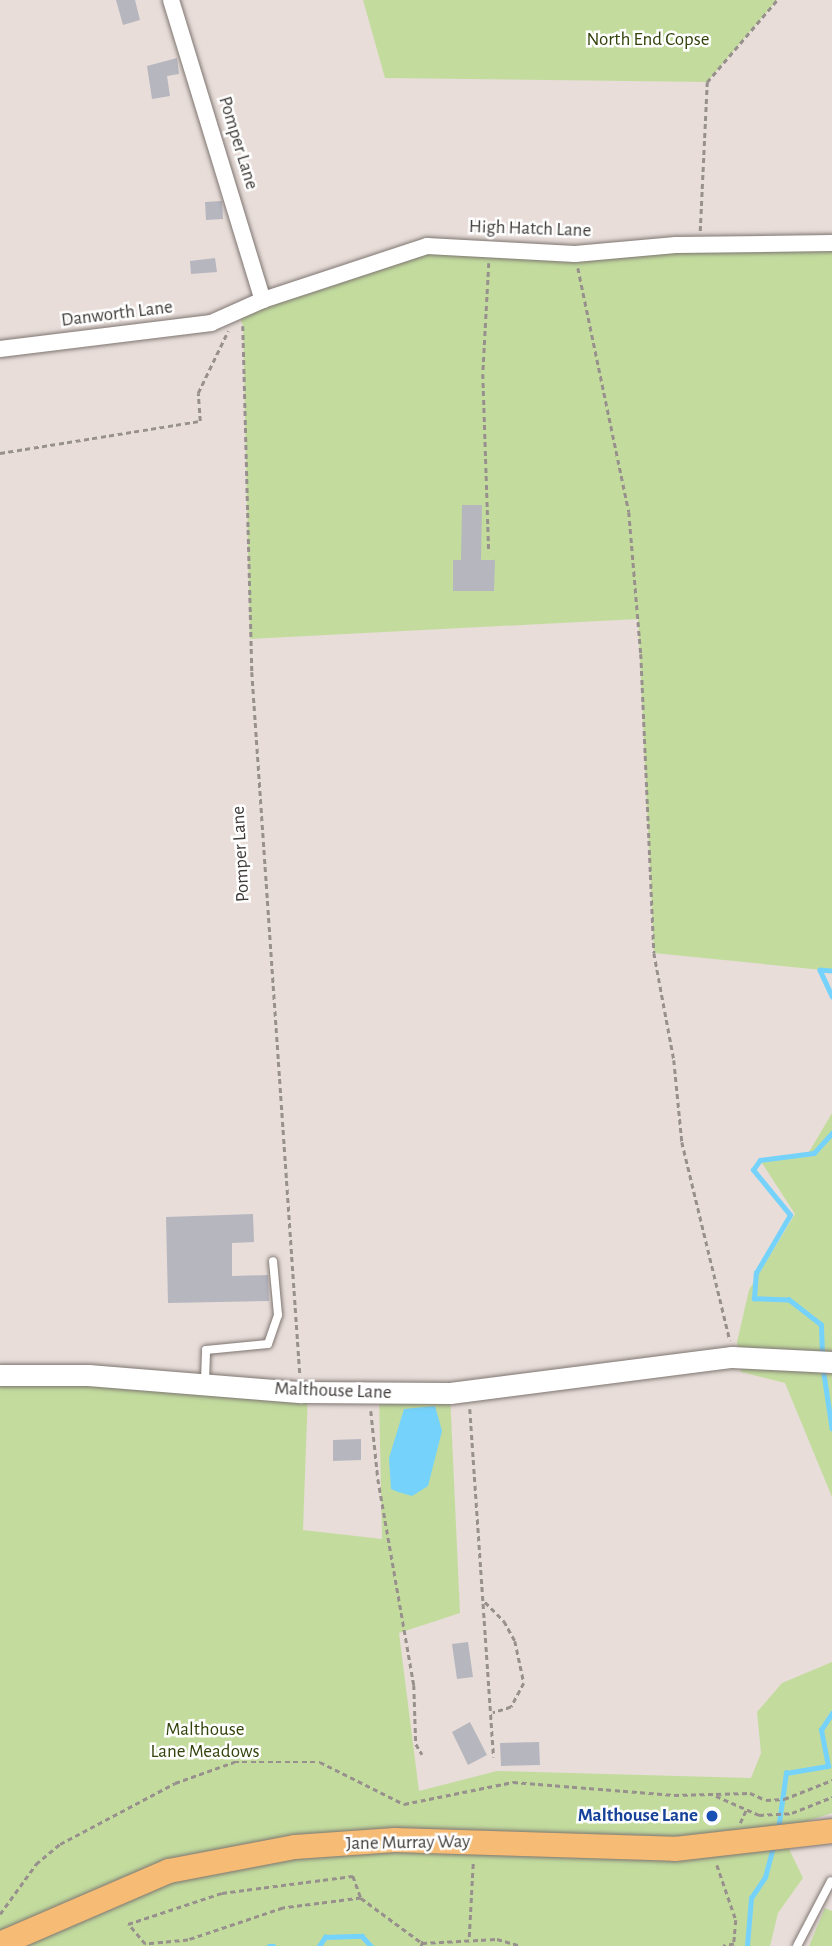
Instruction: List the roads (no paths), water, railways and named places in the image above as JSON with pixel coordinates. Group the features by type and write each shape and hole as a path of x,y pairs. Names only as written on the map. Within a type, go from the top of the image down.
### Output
{"main road":[{"name":"Jane Murray Way","path":"0,1944 169,1871 295,1847 396,1840 675,1849 773,1841 832,1831"}],"street":[{"name":"Pomper Lane","path":"171,0 263,300"},
{"name":"High Hatch Lane","path":"238,313 263,300 427,246 575,254 700,245 832,243"},
{"name":"Danworth Lane","path":"0,349 211,323 238,313"},
{"name":"Malthouse Lane","path":"0,1375 88,1375 301,1392 468,1392 732,1357 832,1362"}],"lane":[{"path":"205,1384 206,1350 268,1344 278,1315 273,1261"},
{"path":"797,1946 831,1881"}],"water":[{"path":"435,1406 442,1431 428,1486 412,1496 391,1489 389,1458 404,1409"}],"waterway":[{"path":"832,971 820,970 832,996"},
{"path":"822,1355 821,1325 789,1300 754,1299 756,1273 790,1215 753,1170 760,1160 814,1153 832,1133"},
{"path":"823,1367 832,1428"},
{"path":"778,1829 786,1773 828,1766 821,1730 832,1713"},
{"path":"747,1946 751,1898 765,1877 773,1847"},
{"path":"319,1946 325,1937 362,1936 371,1946"},
{"path":"269,1946 274,1946"}],"place":[{"name":"Malthouse Lane","path":"712,1816"}],"park label":[{"name":"North End Copse","path":"648,40"},
{"name":"Malthouse Lane Meadows","path":"205,1741"}]}
